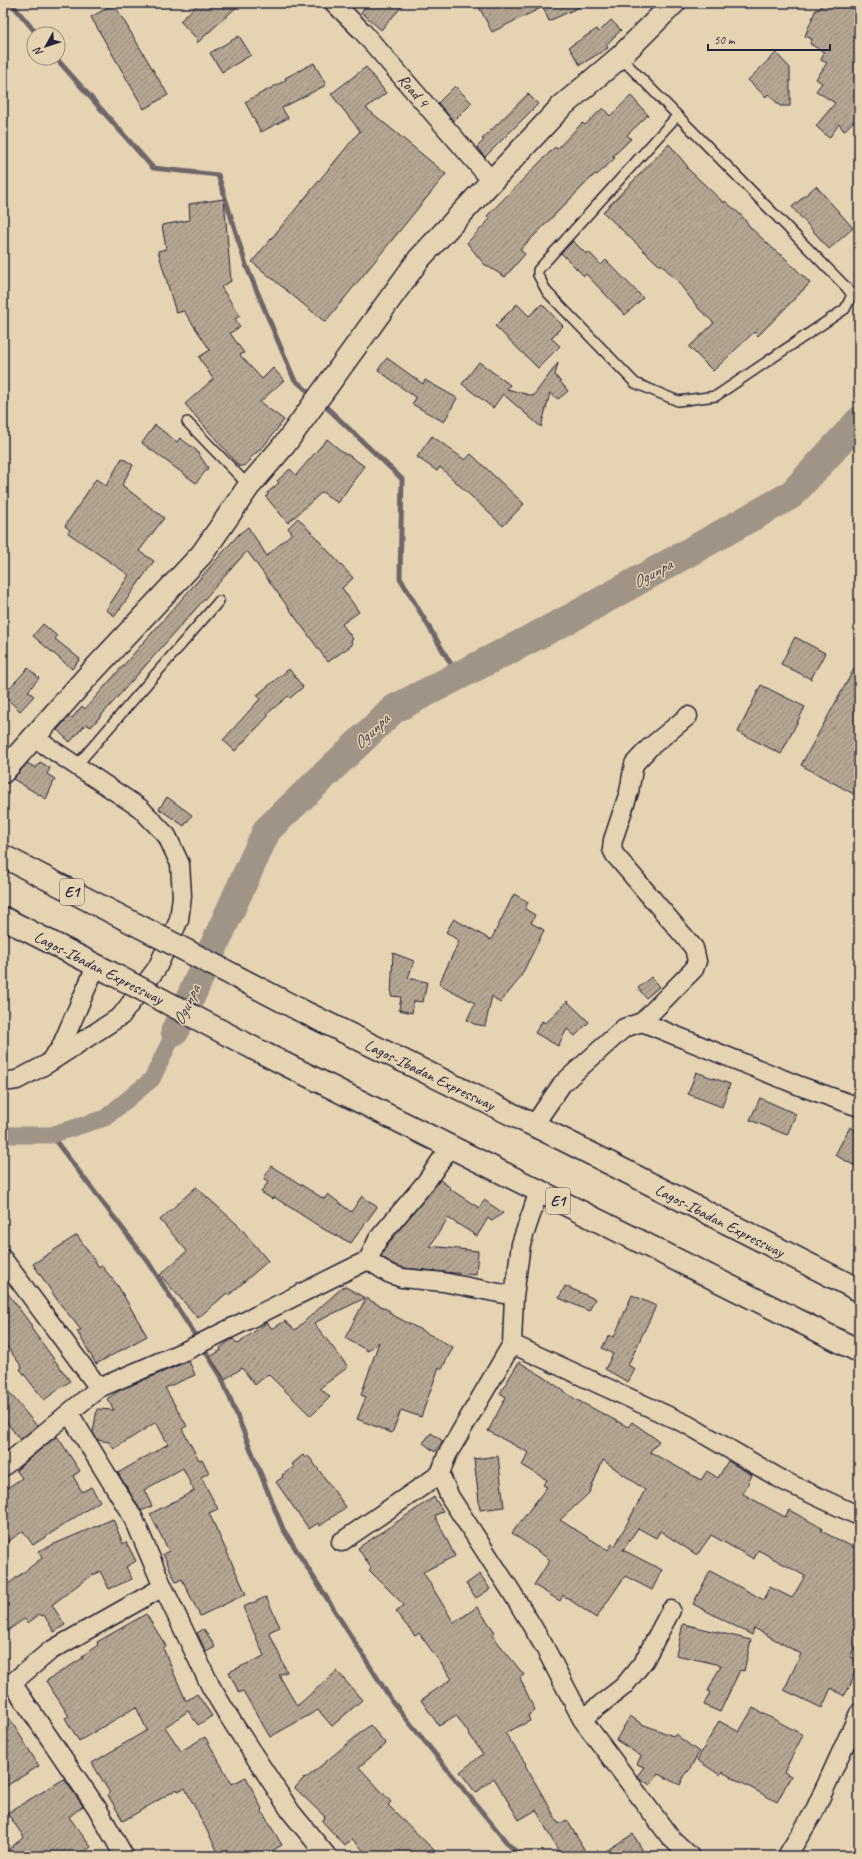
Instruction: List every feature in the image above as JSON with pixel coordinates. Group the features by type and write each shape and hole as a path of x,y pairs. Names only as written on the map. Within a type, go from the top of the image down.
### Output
{"main road":[{"path":"3,772 87,677 202,554 249,486 285,444 419,259 491,180 561,107 620,56 674,3"},
{"name":"Lagos-Ibadan Expressway","path":"3,856 300,1010 534,1125 859,1290"},
{"name":"Lagos-Ibadan Expressway","path":"3,918 257,1050 859,1352"}],"street":[{"name":"Road 4","path":"334,3 362,30 491,180"},
{"path":"534,1125 562,1084 624,1028 642,1022 694,969 697,960 694,948 615,855 612,849 613,840 629,792 634,764 649,748 688,716"},
{"path":"3,1082 17,1080 47,1064 121,1016 157,968 179,920 182,896 180,864 167,836 140,808 33,737"},
{"path":"47,1064 60,1050 103,969"},
{"path":"642,1022 800,1086 859,1107"},
{"path":"3,1467 99,1388 186,1350 368,1260 378,1239 426,1182 450,1147"},
{"path":"341,1542 440,1474 447,1455 512,1344 514,1296 521,1244 539,1191"},
{"path":"3,1259 99,1388"},
{"path":"368,1260 388,1273 409,1280 443,1282 514,1296"},
{"path":"512,1344 688,1425 784,1481 859,1516"},
{"path":"69,1413 134,1519 163,1587 212,1687 231,1720 291,1812 327,1856"},
{"path":"440,1474 450,1497 511,1591 582,1719 670,1837 690,1856"},
{"path":"124,1856 97,1808 7,1685 50,1651 163,1587"},
{"path":"582,1719 624,1686 644,1661 671,1610"},
{"path":"787,1856 814,1812 859,1713"}],"lane":[{"path":"620,56 677,116 846,287 852,295 845,309 716,396 678,401 635,384 548,292 538,275 538,270 677,116"},
{"path":"188,422 249,486"},
{"path":"76,766 219,601"}],"building":[{"path":"199,3 241,3 197,43 197,39 180,21"},
{"path":"369,3 405,3 381,30 361,12"},
{"path":"477,3 588,3 549,21 543,7 492,32"},
{"path":"822,3 859,3 859,116 844,131 839,124 829,138 816,126 835,103 816,91 822,83 816,79 827,63 821,60 824,52 810,44 812,39 805,36 816,9 819,10"},
{"path":"114,4 168,95 144,109 91,17"},
{"path":"611,20 621,30 606,45 608,48 580,65 569,47 597,29 599,32"},
{"path":"239,36 251,55 222,72 210,53"},
{"path":"776,53 790,68 790,106 780,106 768,94 766,97 748,80"},
{"path":"314,63 326,85 282,108 288,118 261,132 245,102 286,80 285,78"},
{"path":"366,67 386,93 366,108 446,174 325,322 252,262 360,131 331,94"},
{"path":"455,86 472,103 454,121 438,103"},
{"path":"528,94 538,104 485,157 477,147 484,140 482,139"},
{"path":"631,96 648,115 627,135 631,139 613,156 615,158 597,175 595,174 520,250 525,254 505,277 484,264 467,243 490,219 487,216 555,147 557,149 582,123 585,125 603,108 610,116"},
{"path":"669,144 688,167 687,168 724,203 725,201 741,215 751,228 780,255 781,254 810,283 758,336 754,332 713,371 689,347 714,323 699,309 678,282 661,264 660,266 603,212"},
{"path":"816,186 853,228 829,249 792,207"},
{"path":"224,199 231,281 221,287 240,316 235,319 240,327 230,333 244,353 240,355 262,379 273,368 284,380 260,402 284,420 263,447 249,459 251,460 244,466 239,466 185,404 213,379 199,357 210,350 184,311 176,313 158,251 166,249 162,225 190,220 189,204"},
{"path":"573,241 586,254 589,252 601,265 606,260 643,298 625,315 586,274 584,276 561,253"},
{"path":"517,304 529,316 542,304 563,326 551,338 560,346 538,368 495,326"},
{"path":"387,358 423,384 425,380 457,398 444,422 412,404 416,398 378,370"},
{"path":"479,362 510,385 507,389 533,396 558,363 555,375 568,391 558,399 550,393 541,427 503,394 493,408 462,384"},
{"path":"155,425 177,442 180,438 196,450 208,468 196,483 142,443"},
{"path":"432,436 465,460 471,454 524,504 503,526 440,467 437,471 417,457"},
{"path":"327,439 346,455 347,454 364,466 338,503 322,492 288,523 266,497 268,495 267,493 279,483 277,481 290,469 296,475"},
{"path":"122,458 133,465 122,485 164,518 139,551 154,561 115,616 106,610 129,575 68,533 70,530 65,526 96,479 106,486"},
{"path":"298,518 353,578 342,588 359,612 342,624 353,639 351,641 352,645 328,662 247,551 91,727 86,724 70,742 57,730 70,716 72,718 82,706 85,709 239,534 248,527 267,556 292,533 288,528"},
{"path":"43,624 57,636 55,639 80,659 72,669 33,636"},
{"path":"795,637 825,653 811,679 781,664"},
{"path":"859,660 859,797 801,765"},
{"path":"28,668 39,678 28,691 34,696 20,711 3,695"},
{"path":"289,669 303,687 290,698 288,696 267,714 269,715 235,751 223,740 260,699 257,695"},
{"path":"761,685 805,707 781,754 738,732"},
{"path":"40,762 50,768 47,774 55,779 46,799 13,779 27,763 36,768"},
{"path":"167,797 192,815 184,826 159,809"},
{"path":"514,894 528,902 525,909 535,915 531,923 544,930 520,978 500,1003 492,996 485,1026 474,1024 467,1020 475,1003 439,984 459,941 446,932 454,919 491,940"},
{"path":"393,953 414,961 408,978 427,982 423,1002 414,1001 412,1013 399,1010 401,997 391,996"},
{"path":"651,977 659,987 646,998 638,988"},
{"path":"567,1001 589,1022 575,1036 567,1029 558,1046 535,1033 542,1021 546,1023"},
{"path":"696,1072 730,1084 722,1107 688,1094"},
{"path":"760,1098 796,1114 787,1135 750,1120"},
{"path":"850,1127 859,1132 859,1168 835,1155"},
{"path":"271,1166 324,1199 328,1194 351,1212 362,1196 377,1207 351,1243 325,1230 274,1197 272,1199 261,1192 269,1181 264,1179"},
{"path":"440,1180 451,1188 450,1189 479,1208 484,1200 503,1213 492,1221 488,1218 477,1236 448,1218 430,1246 478,1251 476,1275 404,1268 393,1264 381,1256 387,1245"},
{"path":"196,1187 240,1227 268,1261 229,1295 227,1293 198,1318 160,1275 187,1251 160,1220"},
{"path":"77,1235 99,1267 101,1265 118,1286 147,1336 96,1364 77,1331 81,1330 58,1301 33,1264"},
{"path":"344,1286 365,1298 314,1323 348,1367 320,1388 330,1397 311,1416 268,1374 255,1385 242,1368 225,1379 210,1357 221,1350 220,1348 230,1340 233,1339 238,1344 267,1322 272,1329 285,1321 295,1330"},
{"path":"565,1286 595,1299 589,1311 559,1298"},
{"path":"3,1287 70,1381 44,1400 20,1369 22,1367 3,1341"},
{"path":"632,1295 656,1306 628,1365 635,1369 628,1382 605,1369 613,1354 602,1348 609,1335 614,1337"},
{"path":"366,1298 390,1311 389,1313 453,1347 442,1369 439,1367 421,1417 401,1410 392,1433 357,1419 366,1397 361,1395 379,1342 368,1351 345,1338"},
{"path":"189,1361 195,1375 165,1388 187,1426 182,1429 199,1460 202,1459 209,1473 201,1477 218,1509 209,1513 246,1594 200,1616 182,1579 176,1582 163,1554 169,1551 150,1514 194,1491 183,1468 144,1490 152,1506 141,1511 118,1473 168,1444 156,1422 114,1449 109,1442 98,1440 93,1433 97,1409 114,1410 107,1399 120,1390"},
{"path":"519,1362 544,1377 575,1399 628,1427 632,1422 659,1441 650,1452 701,1480 707,1471 718,1478 728,1461 752,1475 743,1494 785,1517 789,1510 822,1528 821,1531 859,1550 859,1640 850,1657 859,1660 850,1686 844,1696 831,1688 822,1708 784,1690 801,1654 754,1628 752,1635 693,1604 710,1571 764,1600 770,1587 792,1598 805,1576 758,1550 754,1559 711,1535 697,1555 660,1531 656,1538 638,1528 623,1550 662,1570 652,1590 625,1576 596,1618 563,1595 560,1601 534,1585 550,1560 512,1533 547,1487 543,1485 547,1480 522,1465 529,1453 488,1431 506,1397 500,1393","holes":["603,1460 645,1490 615,1546 612,1544 608,1550 560,1520 589,1493"]},
{"path":"3,1385 37,1426 20,1440 3,1417"},
{"path":"431,1433 443,1441 435,1452 423,1443"},
{"path":"57,1436 80,1471 73,1476 82,1492 91,1487 100,1501 33,1545 23,1531 3,1545 3,1491 22,1478 16,1470"},
{"path":"303,1455 305,1458 307,1456 310,1458 346,1507 320,1526 318,1523 309,1529 276,1482 283,1477 282,1475 294,1467 292,1464"},
{"path":"498,1456 504,1507 480,1510 474,1459"},
{"path":"434,1497 443,1511 435,1516 455,1556 423,1572 454,1623 477,1607 495,1632 492,1635 524,1675 520,1678 535,1711 528,1715 530,1721 505,1733 526,1764 525,1765 559,1824 567,1820 588,1856 561,1856 536,1810 519,1820 494,1778 476,1793 460,1772 483,1754 456,1715 439,1726 421,1700 452,1679 419,1633 415,1636 396,1612 404,1605 369,1570 371,1568 358,1548"},
{"path":"113,1519 123,1544 126,1542 136,1561 126,1567 132,1579 109,1589 100,1571 83,1581 52,1605 65,1625 54,1632 44,1615 42,1616 40,1614 28,1623 24,1619 3,1634 3,1588 42,1558 38,1551"},
{"path":"480,1574 490,1589 476,1598 466,1584"},
{"path":"266,1597 280,1627 269,1632 287,1672 279,1675 297,1706 337,1671 362,1700 332,1726 318,1710 270,1737 243,1691 239,1693 229,1672 264,1656 243,1607"},
{"path":"146,1614 166,1646 163,1648 186,1701 197,1694 212,1716 198,1725 188,1711 165,1727 181,1751 205,1737 232,1784 246,1777 262,1809 261,1810 282,1845 263,1856 220,1856 185,1788 178,1791 177,1789 123,1821 108,1795 110,1793 92,1763 147,1730 136,1707 79,1741 65,1718 69,1716 46,1681 83,1658 82,1656 98,1645 97,1642"},
{"path":"683,1624 751,1640 744,1671 740,1670 720,1712 704,1705 710,1692 708,1691 721,1665 676,1655"},
{"path":"204,1629 215,1647 206,1652 197,1633"},
{"path":"3,1708 39,1766 3,1788"},
{"path":"753,1708 803,1735 784,1772 791,1776 777,1802 722,1772 720,1775 697,1760 719,1721 739,1732"},
{"path":"630,1716 642,1724 673,1736 675,1734 699,1752 680,1785 658,1774 650,1785 637,1776 644,1767 637,1764 641,1756 616,1740"},
{"path":"370,1725 386,1744 359,1767 391,1802 388,1805 440,1856 369,1856 352,1839 345,1846 322,1821 325,1817 295,1788 304,1778 305,1779"},
{"path":"64,1779 83,1806 69,1817 91,1847 78,1856 3,1856 3,1854 24,1837 7,1813"},
{"path":"633,1834 646,1856 598,1856"}],"waterway":[{"path":"11,3 30,26"},
{"path":"63,66 153,168 218,175 246,265 294,379 313,396"},
{"path":"321,402 402,479 400,578 458,676"},
{"name":"Ogunpa","path":"175,1031 267,830 394,709 573,617 791,495 859,421"},
{"name":"Ogunpa","path":"3,1135 51,1135 105,1118 152,1079 175,1031"},
{"path":"51,1135 149,1263 221,1376 283,1529 392,1701 508,1844 521,1856"}]}
